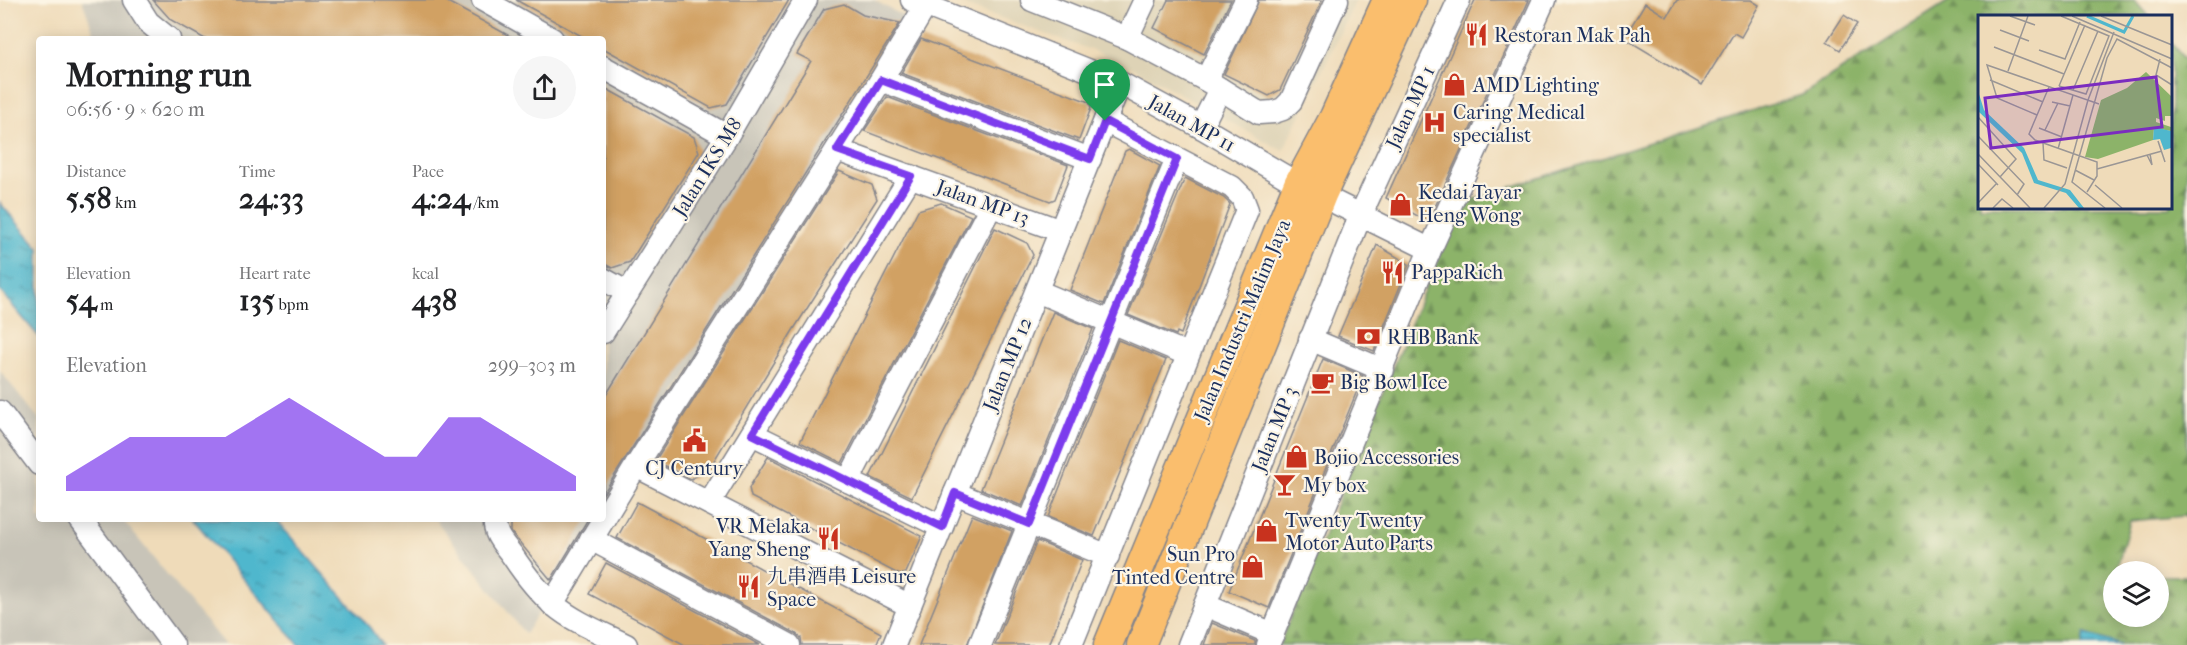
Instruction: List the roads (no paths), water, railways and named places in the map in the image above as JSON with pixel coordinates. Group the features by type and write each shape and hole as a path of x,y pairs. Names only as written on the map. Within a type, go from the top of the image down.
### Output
{"main road":[{"name":"Jalan Industri Malim Jaya","path":"1142,645 1310,190 1334,117 1387,0"},
{"name":"Jalan Industri Malim Jaya","path":"1108,645 1310,190 1412,0"}],"street":[{"path":"134,0 148,22 164,36"},
{"path":"483,0 547,36"},
{"name":"Jalan IKS M8","path":"606,327 727,136 806,0"},
{"path":"1127,38 1145,0"},
{"path":"1201,127 1213,84 1246,0"},
{"path":"1044,2 1127,38 1213,84 1259,113 1283,109 1291,101 1337,0"},
{"name":"Jalan MP 1","path":"1361,214 1459,0"},
{"path":"1205,605 1271,640 1383,370 1429,252 1544,0"},
{"path":"606,515 881,80 922,2"},
{"name":"Jalan MP 11","path":"922,2 1120,83 1310,190 1423,246 1429,252"},
{"path":"606,69 727,136"},
{"path":"881,80 1090,159"},
{"name":"Jalan MP 12","path":"894,645 1120,83"},
{"path":"1071,645 1247,210 1242,196 1232,187 1105,121"},
{"name":"Jalan MP 13","path":"837,150 1061,231"},
{"path":"980,645 1177,159"},
{"path":"709,503 911,176"},
{"path":"848,481 991,206"},
{"name":"Jalan MP 3","path":"1189,645 1361,214"},
{"path":"606,281 628,293"},
{"path":"1037,291 1187,354"},
{"path":"1310,339 1383,370"},
{"path":"0,412 36,460"},
{"path":"752,434 942,527"},
{"path":"636,466 910,606"},
{"path":"955,493 1108,556"},
{"path":"82,522 173,645"},
{"path":"494,522 498,537 531,581 552,604 626,645"},
{"path":"552,604 601,522"},
{"path":"591,539 789,645"}],"water":[{"path":"0,203 36,245 36,333 0,291"},
{"path":"196,522 278,522 370,628 382,645 299,645"},
{"path":"2085,634 2120,645 2083,645"}],"place":[{"name":"Restoran Mak Pah","path":"1476,35"},
{"name":"AMD Lighting","path":"1455,85"},
{"name":"Caring Medical specialist","path":"1435,123"},
{"name":"Kedai Tayar Heng Wong","path":"1400,204"},
{"name":"PappaRich","path":"1393,272"},
{"name":"RHB Bank","path":"1369,337"},
{"name":"Big Bowl Ice","path":"1322,382"},
{"name":"CJ Century","path":"694,441"},
{"name":"Bojio Accessories","path":"1296,457"},
{"name":"My box","path":"1285,485"},
{"name":"Twenty Twenty Motor Auto Parts","path":"1267,531"},
{"name":"VR Melaka Yang Sheng","path":"828,538"},
{"name":"Sun Pro Tinted Centre","path":"1253,566"},
{"name":"九串酒串 Leisure Space","path":"749,587"}]}
